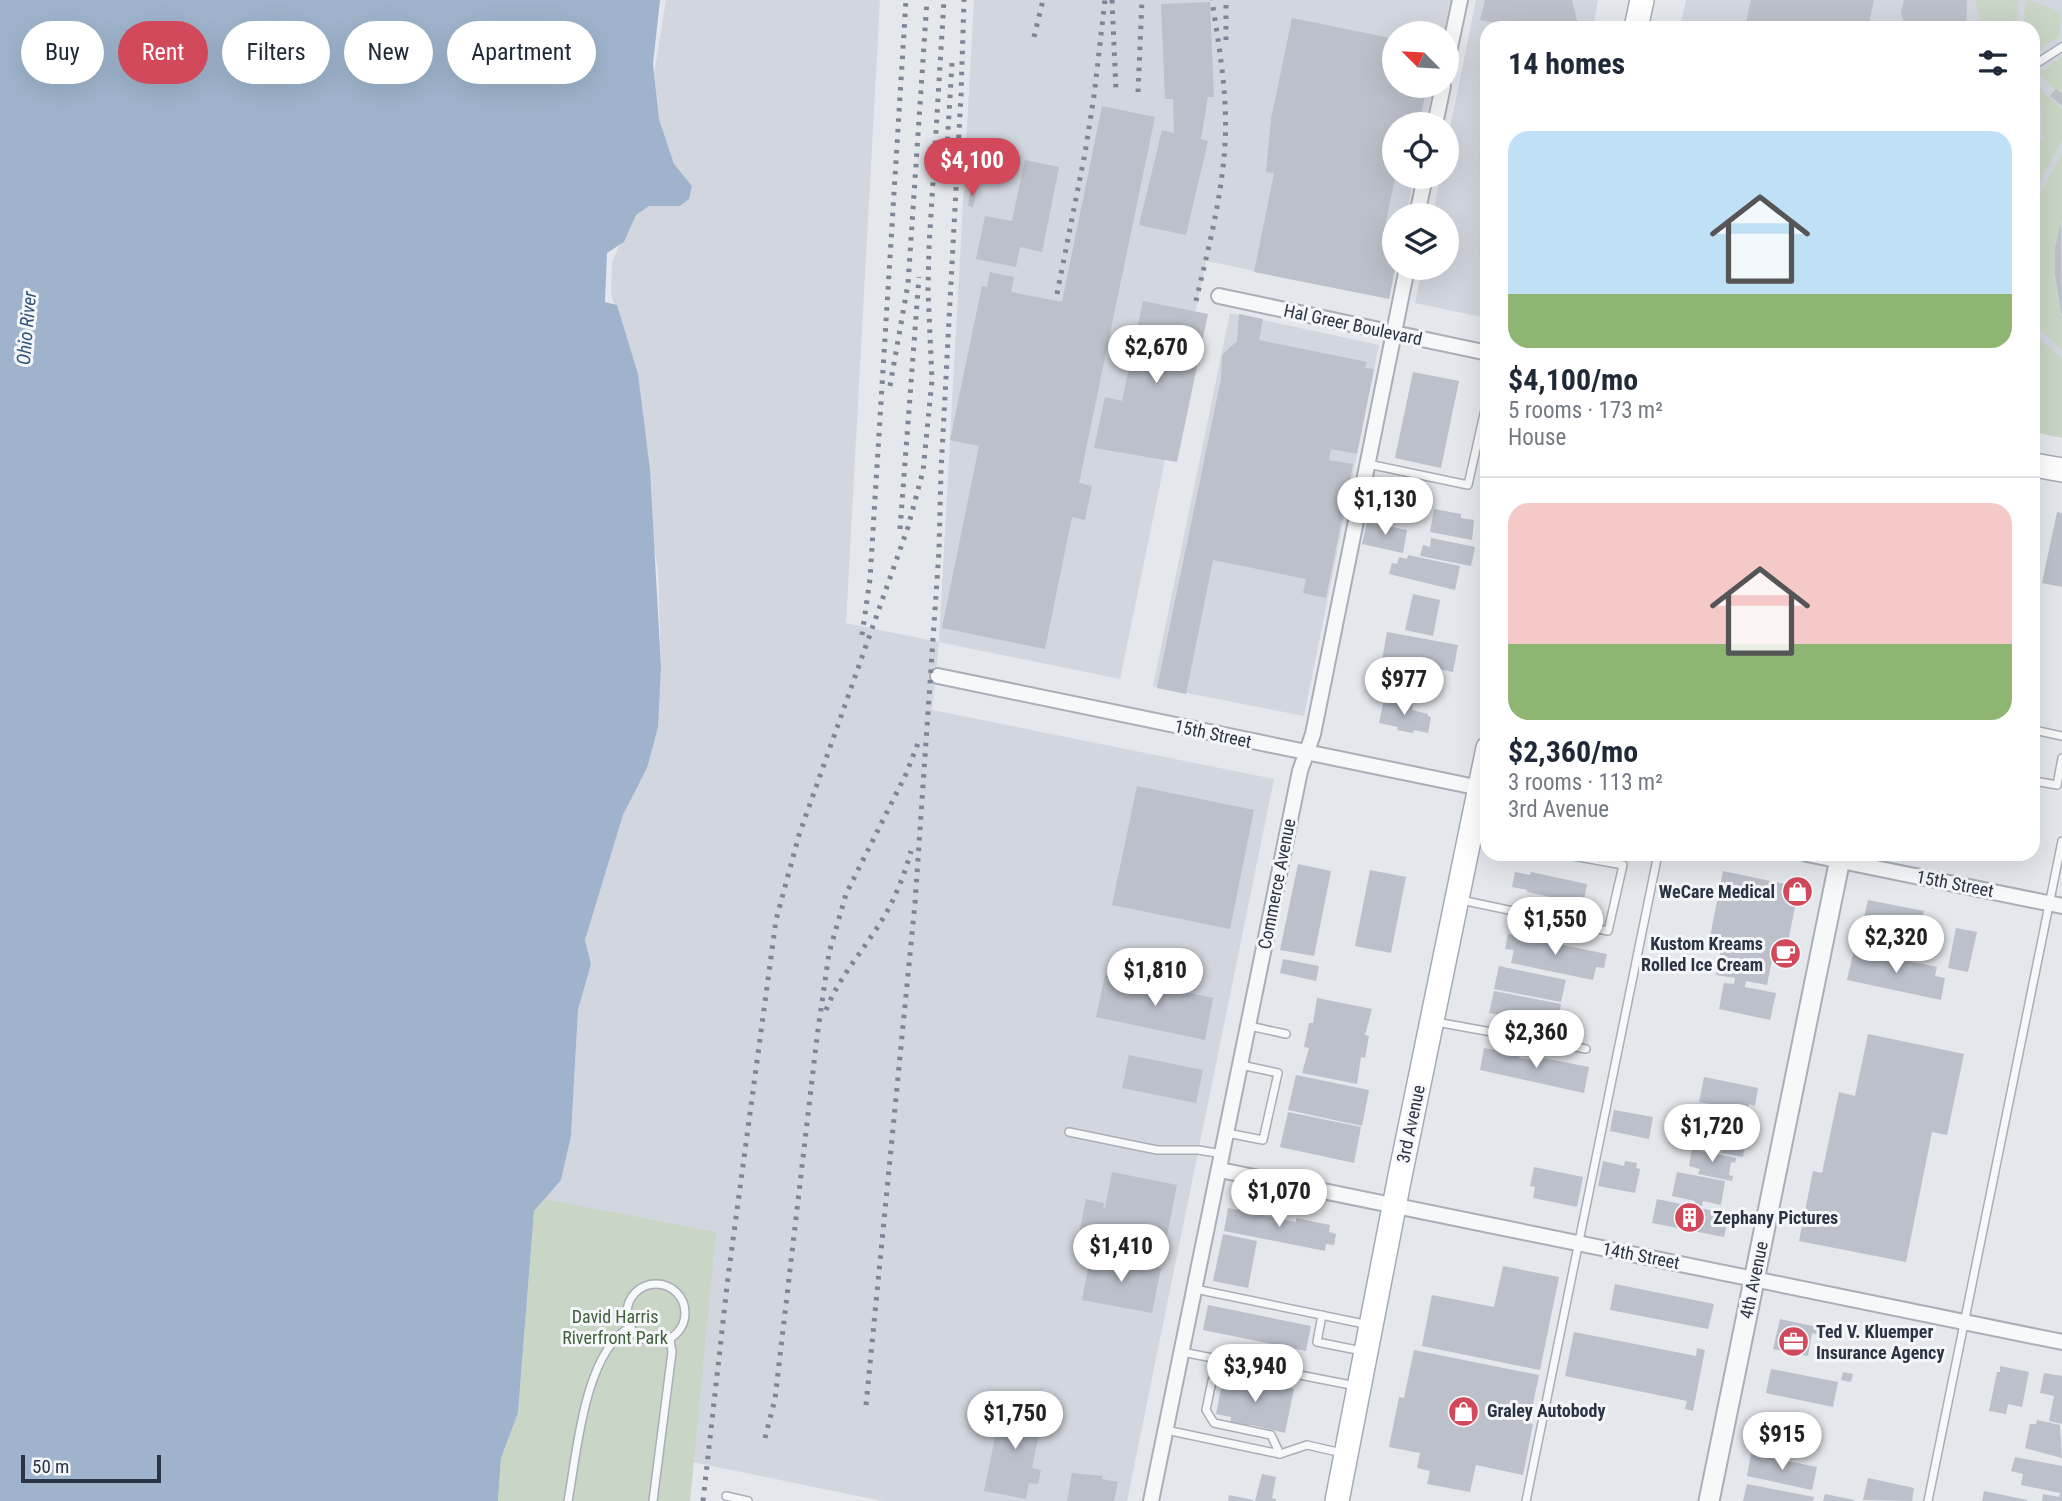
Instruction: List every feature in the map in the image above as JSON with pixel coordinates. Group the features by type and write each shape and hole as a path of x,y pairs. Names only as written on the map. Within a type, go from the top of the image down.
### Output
{"main road":[{"path":"1638,21 1642,0"},
{"path":"2040,465 2062,470"},
{"name":"3rd Avenue","path":"1338,1501 1394,1206 1457,899 1480,804"}],"street":[{"path":"1456,21 1460,0"},
{"name":"Commerce Avenue","path":"1151,1501 1300,771 1313,734 1405,280"},
{"name":"Hal Greer Boulevard","path":"1219,296 1480,351"},
{"name":"15th Street","path":"939,676 1480,787"},
{"name":"4th Avenue","path":"1709,1501 1839,861"},
{"name":"15th Street","path":"1858,861 2056,905"},
{"name":"14th Street","path":"1220,1170 2062,1342"}],"lane":[{"path":"2040,61 2062,47"},
{"path":"1368,464 1468,485 1480,432"},
{"path":"2040,731 2062,736"},
{"path":"2040,781 2057,785 2062,758"},
{"path":"1927,1501 2056,905 2062,841"},
{"path":"1457,899 1608,931 1623,865 1601,861"},
{"path":"1527,1501 1657,861"},
{"path":"1432,1021 1586,1049"},
{"path":"1249,1026 1286,1034"},
{"path":"1227,1133 1263,1140 1278,1073 1241,1065"},
{"path":"1069,1132 1157,1150 1198,1150 1223,1154"},
{"path":"660,1284 679,1294 686,1313 684,1324 670,1340 642,1340 630,1327 627,1306 640,1288 660,1284"},
{"path":"1195,1289 1372,1325"},
{"path":"1322,1315 1317,1342 1367,1352"},
{"path":"568,1501 578,1437 589,1392 598,1367 613,1339 630,1327"},
{"path":"653,1501 672,1352 670,1340"},
{"path":"1182,1352 1360,1387"},
{"path":"1225,1360 1212,1381 1206,1410 1214,1423 1271,1435 1280,1454"},
{"path":"1165,1430 1280,1454 1307,1445 1347,1454"},
{"path":"726,1496 748,1501"}],"shaded area":[{"path":"666,0 880,0 846,623 939,642 932,710 1274,779 1127,1501 882,1501 692,1462 544,1199 561,1179 571,1136 578,1010 591,964 585,940 623,815 647,768 661,667 658,572 617,306 611,294 612,262 636,215 649,206 680,206 689,198 692,186 673,164 659,119 654,74"},
{"path":"974,0 1450,0 1446,21 1382,21 1382,98 1430,98 1428,112 1382,112 1382,189 1411,189 1409,203 1382,203 1382,280 1393,280 1389,298 1206,261 1120,679 939,642"},
{"path":"1476,0 1598,0 1594,21 1480,21 1480,317 1415,303 1420,280 1459,280 1459,203 1435,203 1438,189 1459,189 1459,112 1453,112 1456,98 1460,98 1460,79"},
{"path":"1686,0 2062,0 2062,435 2040,430 2040,21 1682,21"},
{"path":"1230,313 1379,345 1304,716 1153,686"}],"green space":[{"path":"1975,0 2018,0 2017,21 1980,21"},
{"path":"2029,0 2058,11 2061,15 2059,37 2040,49 2040,21 2024,21 2025,4"},
{"path":"2062,57 2062,97 2040,74"},
{"path":"2040,88 2062,109 2062,141 2040,181 2040,140 2043,140"},
{"path":"2062,153 2062,220 2055,249 2057,296 2062,319 2062,350 2040,330 2040,195"},
{"path":"2040,339 2062,358 2062,438 2040,433"},
{"name":"David Harris Riverfront Park","path":"544,1199 716,1232 690,1501 498,1501 501,1458 518,1413 534,1211"}],"water":[{"name":"Ohio River","path":"0,0 660,0 653,64 659,119 674,164 692,186 689,199 680,206 649,206 636,215 624,242 607,253 605,302 617,305 638,374 650,470 661,667 658,727 647,768 623,815 585,940 591,964 578,1010 571,1136 561,1180 534,1211 518,1413 501,1458 498,1501 0,1501"}],"building":[{"path":"1485,0 1572,0 1577,21 1486,21 1480,20"},
{"path":"1751,0 1874,0 1870,21 1746,21"},
{"path":"1904,0 1967,0 1966,21 1904,21 1901,12"},
{"path":"1210,2 1214,97 1208,97 1201,139 1208,141 1186,235 1139,225 1162,130 1174,133 1173,99 1165,99 1161,4"},
{"path":"1292,18 1382,36 1382,98 1424,98 1422,112 1382,112 1382,189 1393,189 1390,203 1382,203 1382,280 1393,280 1389,299 1254,272 1274,173 1266,172 1271,119"},
{"path":"2056,89 2062,94 2062,106 2050,96"},
{"path":"1102,106 1155,117 1079,483 1092,486 1085,520 1072,517 1045,649 942,628 979,446 950,440 982,286 987,287 990,272 1014,277 1011,292 1062,302"},
{"path":"1025,160 1059,167 1042,252 1020,247 1016,267 976,259 985,216 1012,221"},
{"path":"971,189 977,190 973,207 968,206"},
{"path":"2061,223 2062,314 2055,273 2055,248"},
{"path":"1143,301 1208,314 1177,462 1094,448 1105,397 1122,401"},
{"path":"1239,314 1263,319 1259,340 1367,362 1365,368 1374,369 1357,454 1331,449 1329,460 1353,464 1326,598 1303,593 1306,579 1213,560 1186,694 1157,688 1221,379 1222,355 1237,341"},
{"path":"1413,372 1459,381 1441,468 1395,458"},
{"path":"1434,509 1461,514 1461,518 1474,520 1472,540 1430,532"},
{"path":"2057,512 2062,513 2062,587 2042,583"},
{"path":"1367,522 1407,530 1403,553 1362,544"},
{"path":"1431,538 1475,547 1471,566 1420,556 1423,545 1430,547"},
{"path":"1408,555 1460,566 1455,590 1389,574 1392,563 1397,564 1399,557 1407,559"},
{"path":"1413,594 1440,600 1433,636 1405,630"},
{"path":"1387,632 1458,645 1453,672 1434,668 1433,671 1382,659"},
{"path":"1384,700 1413,704 1412,710 1428,714 1431,717 1428,733 1397,730 1398,727 1379,723"},
{"path":"1137,786 1254,810 1230,929 1112,905"},
{"path":"1298,864 1331,871 1314,956 1280,950"},
{"path":"1370,870 1406,877 1391,953 1355,946"},
{"path":"1723,871 1799,887 1784,962 1772,960 1767,985 1746,981 1745,987 1776,993 1770,1020 1719,1009 1724,983 1734,984 1735,978 1716,975 1721,949 1708,947"},
{"path":"1515,872 1530,875 1531,872 1587,884 1583,904 1512,887"},
{"path":"1868,900 1924,911 1917,942 1861,931"},
{"path":"1956,928 1977,932 1968,972 1948,968"},
{"path":"1508,934 1607,954 1604,968 1596,967 1593,980 1511,963 1514,950 1505,949"},
{"path":"1854,950 1937,967 1935,976 1945,978 1941,1000 1847,980"},
{"path":"1283,959 1319,966 1316,981 1280,973"},
{"path":"1499,966 1566,980 1561,1002 1494,989"},
{"path":"1105,975 1213,998 1205,1040 1096,1017"},
{"path":"1494,991 1561,1004 1559,1015 1568,1017 1566,1027 1489,1013"},
{"path":"1317,998 1372,1009 1365,1035 1369,1036 1365,1058 1361,1057 1357,1084 1302,1073 1309,1048 1304,1047 1309,1023 1313,1023"},
{"path":"1868,1034 1964,1054 1947,1135 1932,1132 1906,1262 1799,1241 1813,1171 1822,1173 1839,1092 1855,1096"},
{"path":"1484,1048 1520,1055 1519,1058 1542,1061 1543,1058 1589,1067 1584,1093 1480,1070"},
{"path":"1129,1055 1203,1070 1196,1103 1122,1088"},
{"path":"1296,1075 1369,1090 1362,1126 1288,1110"},
{"path":"1704,1077 1758,1088 1755,1106 1749,1104 1747,1111 1699,1102"},
{"path":"1614,1110 1653,1117 1649,1139 1610,1131"},
{"path":"1288,1112 1361,1127 1354,1163 1280,1147"},
{"path":"1686,1127 1746,1138 1743,1157 1722,1153 1723,1148 1713,1146 1712,1151 1691,1147 1693,1139 1684,1137"},
{"path":"1692,1149 1736,1158 1735,1163 1731,1162 1729,1175 1733,1176 1732,1181 1698,1174 1700,1169 1689,1166"},
{"path":"1603,1161 1624,1166 1625,1161 1637,1163 1636,1168 1640,1169 1635,1193 1598,1186"},
{"path":"1534,1167 1583,1177 1577,1207 1533,1198 1535,1187 1530,1186"},
{"path":"1112,1172 1177,1185 1163,1256 1078,1239 1086,1199 1104,1203 1105,1208"},
{"path":"1677,1172 1725,1181 1721,1205 1703,1201 1702,1206 1694,1204 1695,1201 1672,1196"},
{"name":"Zephany Pictures","path":"1657,1199 1729,1214 1724,1237 1652,1223"},
{"path":"1238,1206 1253,1209 1253,1213 1296,1222 1296,1218 1330,1225 1329,1232 1336,1234 1334,1245 1326,1244 1325,1251 1224,1231 1228,1208 1238,1210"},
{"path":"1223,1234 1257,1241 1248,1288 1213,1281"},
{"path":"1091,1254 1161,1268 1152,1313 1082,1300"},
{"path":"1503,1266 1559,1277 1540,1370 1422,1346 1432,1295 1494,1307"},
{"path":"1615,1284 1714,1304 1708,1329 1610,1310"},
{"path":"1208,1305 1311,1326 1306,1351 1203,1330"},
{"name":"Ted V. Kluemper Insurance Agency","path":"1780,1319 1822,1328 1820,1335 1812,1333 1808,1356 1773,1349"},
{"path":"1574,1332 1696,1356 1697,1348 1705,1350 1693,1411 1685,1409 1687,1401 1565,1376"},
{"name":"Graley Autobody","path":"1414,1350 1539,1375 1529,1423 1533,1424 1523,1475 1476,1465 1470,1492 1427,1484 1430,1471 1417,1468 1420,1453 1389,1447 1399,1397 1404,1398"},
{"path":"2000,1366 2029,1372 2022,1407 2008,1404 2006,1414 1989,1411"},
{"path":"1771,1369 1838,1382 1833,1407 1766,1393"},
{"path":"1843,1372 1853,1374 1851,1382 1841,1380"},
{"path":"2044,1373 2062,1376 2062,1424 2049,1421 2054,1396 2040,1393"},
{"path":"1223,1378 1294,1389 1285,1433 1230,1423 1231,1417 1216,1414"},
{"path":"1026,1400 1035,1402 1033,1409 1044,1411 1032,1468 1041,1470 1038,1484 1029,1483 1026,1499 984,1491 1002,1403 1025,1407"},
{"path":"2037,1420 2060,1425 2062,1458 2025,1448 2030,1424 2036,1424"},
{"path":"1751,1454 1817,1467 1812,1490 1747,1476"},
{"path":"2015,1457 2062,1466 2062,1501 2042,1501 2043,1494 2059,1497 2060,1493 2021,1485 2023,1474 2011,1471"},
{"path":"1072,1473 1103,1476 1102,1479 1118,1482 1114,1501 1067,1501"},
{"path":"1262,1474 1276,1477 1272,1498 1276,1501 1255,1501"},
{"path":"1868,1478 1914,1488 1912,1501 1863,1500"},
{"path":"1747,1484 1814,1497 1813,1501 1743,1501"},
{"path":"1984,1491 2027,1500 2027,1501 1982,1501"},
{"path":"1825,1494 1854,1500 1854,1501 1823,1501"},
{"path":"1229,1495 1253,1500 1253,1501 1228,1501"}],"railway":[{"path":"862,635 870,579 906,0"},
{"path":"890,386 908,284 927,0"},
{"path":"703,1501 728,1277 776,920 799,835 908,527 923,471 932,380 929,247 944,0"},
{"path":"866,1405 915,903 939,551 964,0"},
{"path":"1034,37 1043,0"},
{"path":"1057,294 1085,153 1105,0"},
{"path":"1112,0 1116,90"},
{"path":"1138,92 1142,0"},
{"path":"1196,301 1218,204 1226,126 1212,0"},
{"path":"1226,0 1226,40"},
{"path":"945,182 952,63"},
{"path":"900,529 919,277"},
{"path":"765,1438 775,1399 829,953 846,894 906,774 920,738"},
{"path":"826,1010 842,979 887,912 911,851"}],"place":[{"name":"WeCare Medical","path":"1798,892"},
{"name":"Kustom Kreams Rolled Ice Cream","path":"1786,954"},
{"name":"Zephany Pictures","path":"1690,1218"},
{"name":"Ted V. Kluemper Insurance Agency","path":"1793,1342"},
{"name":"Graley Autobody","path":"1464,1411"}]}
